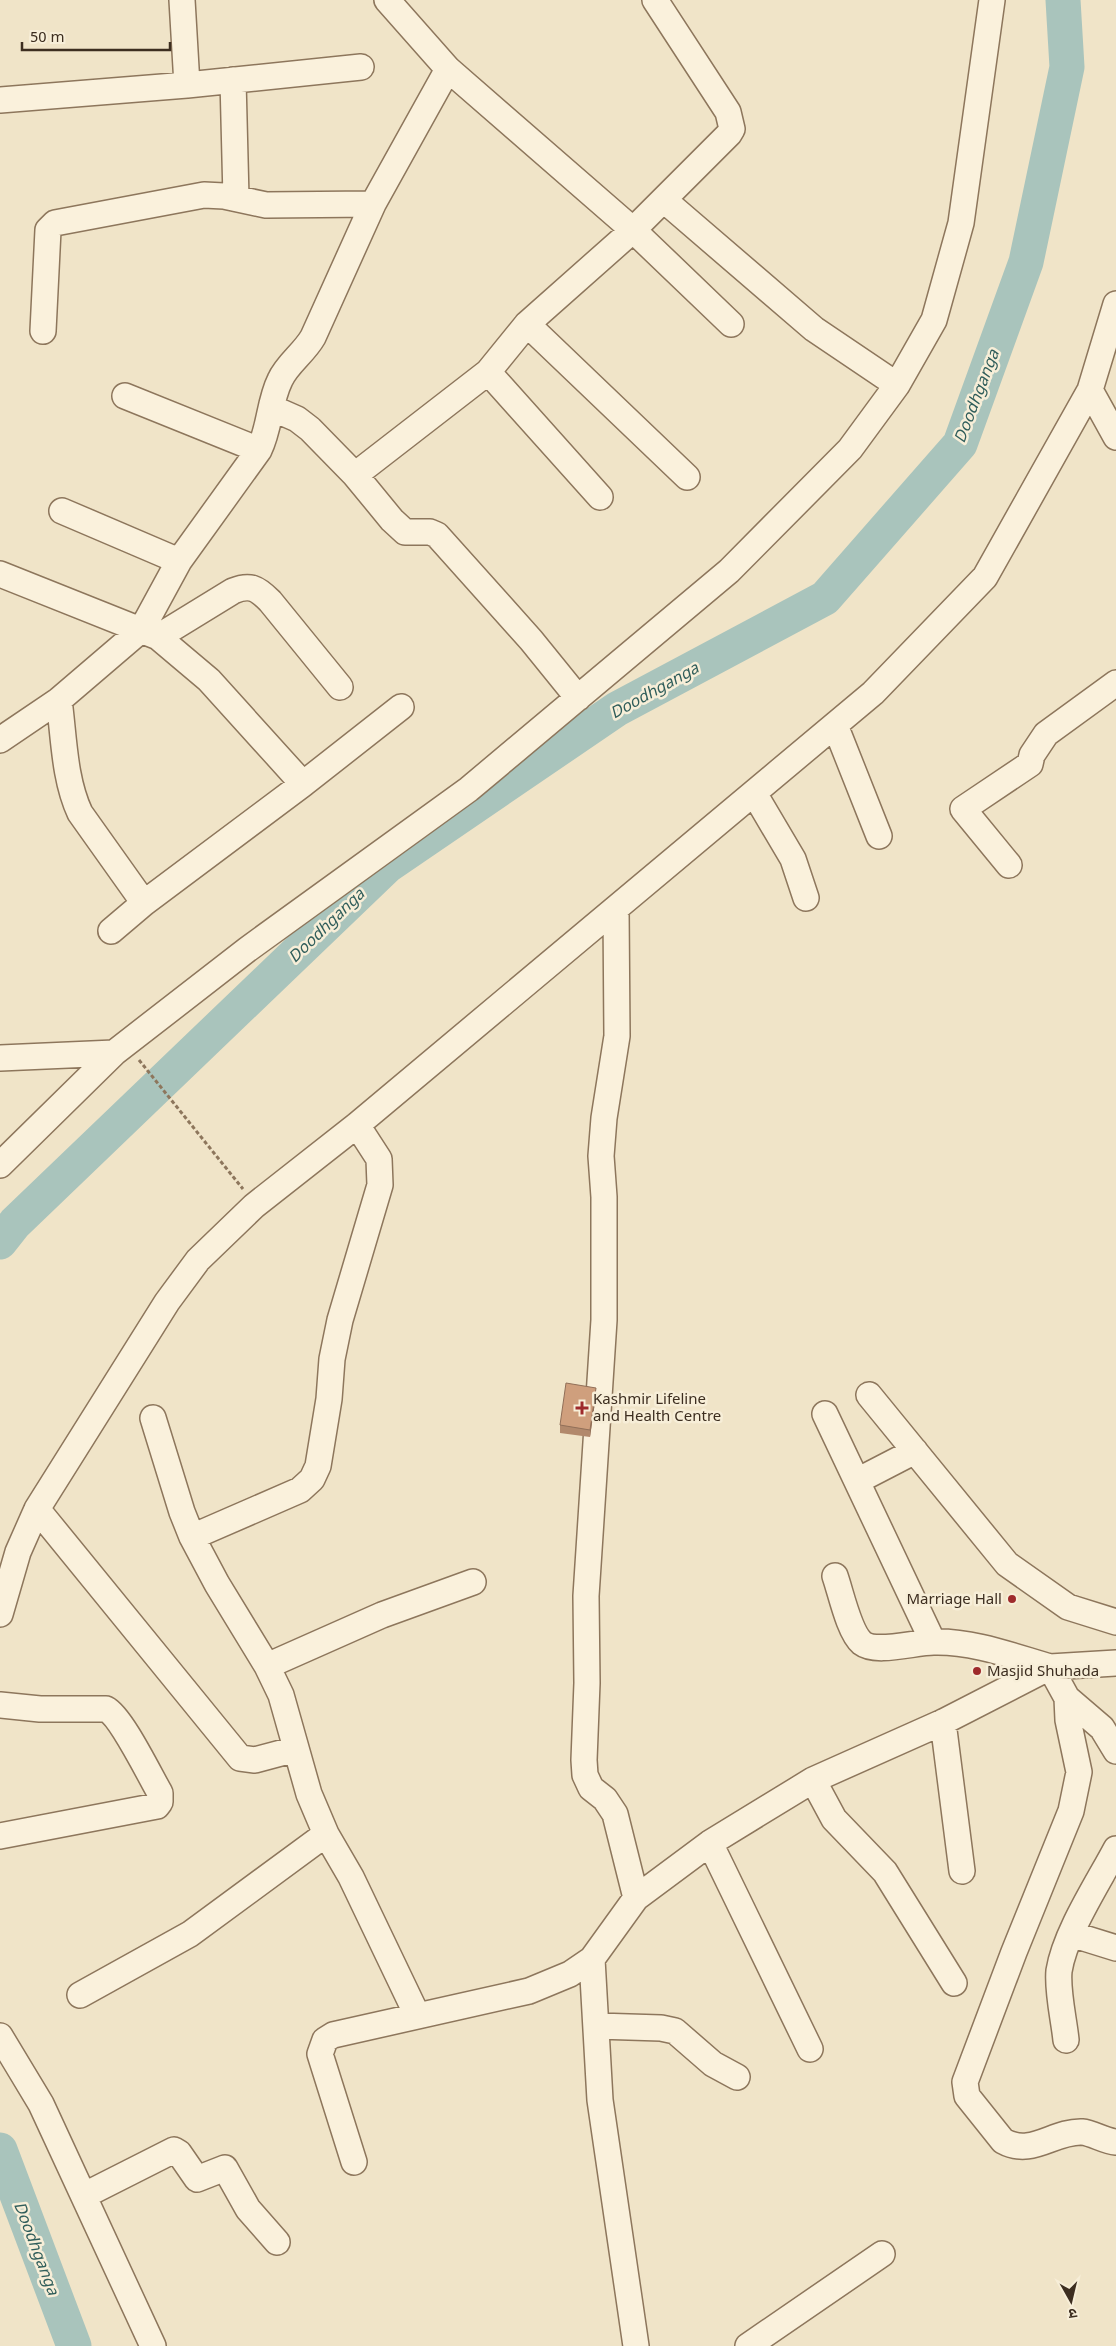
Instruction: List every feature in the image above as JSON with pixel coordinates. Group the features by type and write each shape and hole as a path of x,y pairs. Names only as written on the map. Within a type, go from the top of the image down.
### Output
{"street":[{"path":"182,0 187,85"},
{"path":"356,474 488,372 527,324 633,230 720,145 732,129 728,112 655,0"},
{"path":"0,1164 248,949 461,795 729,571 850,449 898,386 934,320 961,223 992,0"},
{"path":"388,1 448,70 633,230 731,324"},
{"path":"0,100 187,85 361,67"},
{"path":"150,632 179,561 259,450 266,436 279,380 306,349 313,337 373,204 448,70"},
{"path":"233,80 236,198"},
{"path":"43,331 48,230 55,223 204,195 236,198 266,205 373,204"},
{"path":"664,200 814,329 898,386"},
{"path":"0,1614 18,1552 37,1509 167,1302 198,1260 254,1206 357,1125 873,693 985,577 1090,390 1116,304"},
{"path":"527,324 687,477"},
{"path":"488,372 600,497"},
{"path":"1090,390 1116,437"},
{"path":"125,396 259,450"},
{"path":"272,408 304,424 356,474 392,520 405,532 430,532 437,535 531,640 578,698"},
{"path":"62,510 179,561"},
{"path":"0,574 150,632 210,680 303,784"},
{"path":"0,740 59,700 150,632 244,587 252,588 270,601 340,687"},
{"path":"1009,866 963,808 1030,764 1032,755 1046,734 1116,683"},
{"path":"59,700 70,784 74,800 80,813 144,903"},
{"path":"110,931 144,903 303,784 401,706"},
{"path":"835,725 879,836"},
{"path":"754,793 793,859 806,898"},
{"path":"616,909 617,1036 604,1118 601,1156 604,1197 604,1320 586,1596 587,1682 584,1760 585,1774 591,1788 605,1799 615,1814 636,1898"},
{"path":"0,1058 125,1055"},
{"path":"192,1537 300,1490 312,1479 315,1473 329,1399 332,1359 340,1320 380,1185 380,1159 357,1125"},
{"path":"869,1395 1007,1564 1068,1607 1116,1622"},
{"path":"826,1414 933,1642"},
{"path":"153,1418 182,1512 192,1537 217,1584 267,1666 281,1695 309,1794 326,1834 351,1877 417,2015"},
{"path":"857,1481 915,1450"},
{"path":"37,1509 240,1758 255,1760 296,1749"},
{"path":"835,1576 854,1633 860,1642 869,1648 933,1642 962,1643 1050,1667 1116,1664"},
{"path":"267,1666 382,1615 473,1582"},
{"path":"1050,1667 1067,1698 1102,1728 1116,1751"},
{"path":"354,2162 320,2054 321,2045 333,2035 529,1991 570,1974 592,1959 636,1898 710,1843 813,1780 943,1722 1050,1667"},
{"path":"1067,1698 1068,1720 1079,1772 1071,1811 1014,1952 965,2082 965,2090 967,2096 1003,2141 1010,2145 1035,2147 1061,2136 1085,2132 1116,2142"},
{"path":"0,1704 40,1709 106,1709 110,1711 116,1716 160,1793 160,1800 157,1806 0,1836"},
{"path":"943,1722 962,1871"},
{"path":"813,1780 834,1819 886,1872 954,1984"},
{"path":"80,1995 162,1952 190,1934 326,1834"},
{"path":"710,1843 810,2049"},
{"path":"1066,2040 1059,1972 1071,1934 1116,1849"},
{"path":"1071,1934 1116,1948"},
{"path":"592,1959 600,2100 636,2346"},
{"path":"597,2026 661,2028 675,2031 713,2064 737,2077"},
{"path":"0,2036 41,2104 153,2346"},
{"path":"84,2195 174,2150 179,2153 197,2179 225,2168 248,2209 277,2242"},
{"path":"748,2346 882,2254"}],"path":[{"path":"125,1055 245,1192"}],"building":[{"path":"566,1383 596,1388 590,1430 560,1425"}],"waterway":[{"name":"Doodhganga","path":"0,1242 15,1223 387,866 617,709 825,598 960,444 1026,262 1067,67 1063,0"},
{"name":"Doodhganga","path":"0,2150 74,2346"}],"place":[{"name":"Kashmir Lifeline and Health Centre","path":"582,1408"},
{"name":"Marriage Hall","path":"1012,1599"},
{"name":"Masjid Shuhada","path":"977,1671"}]}
